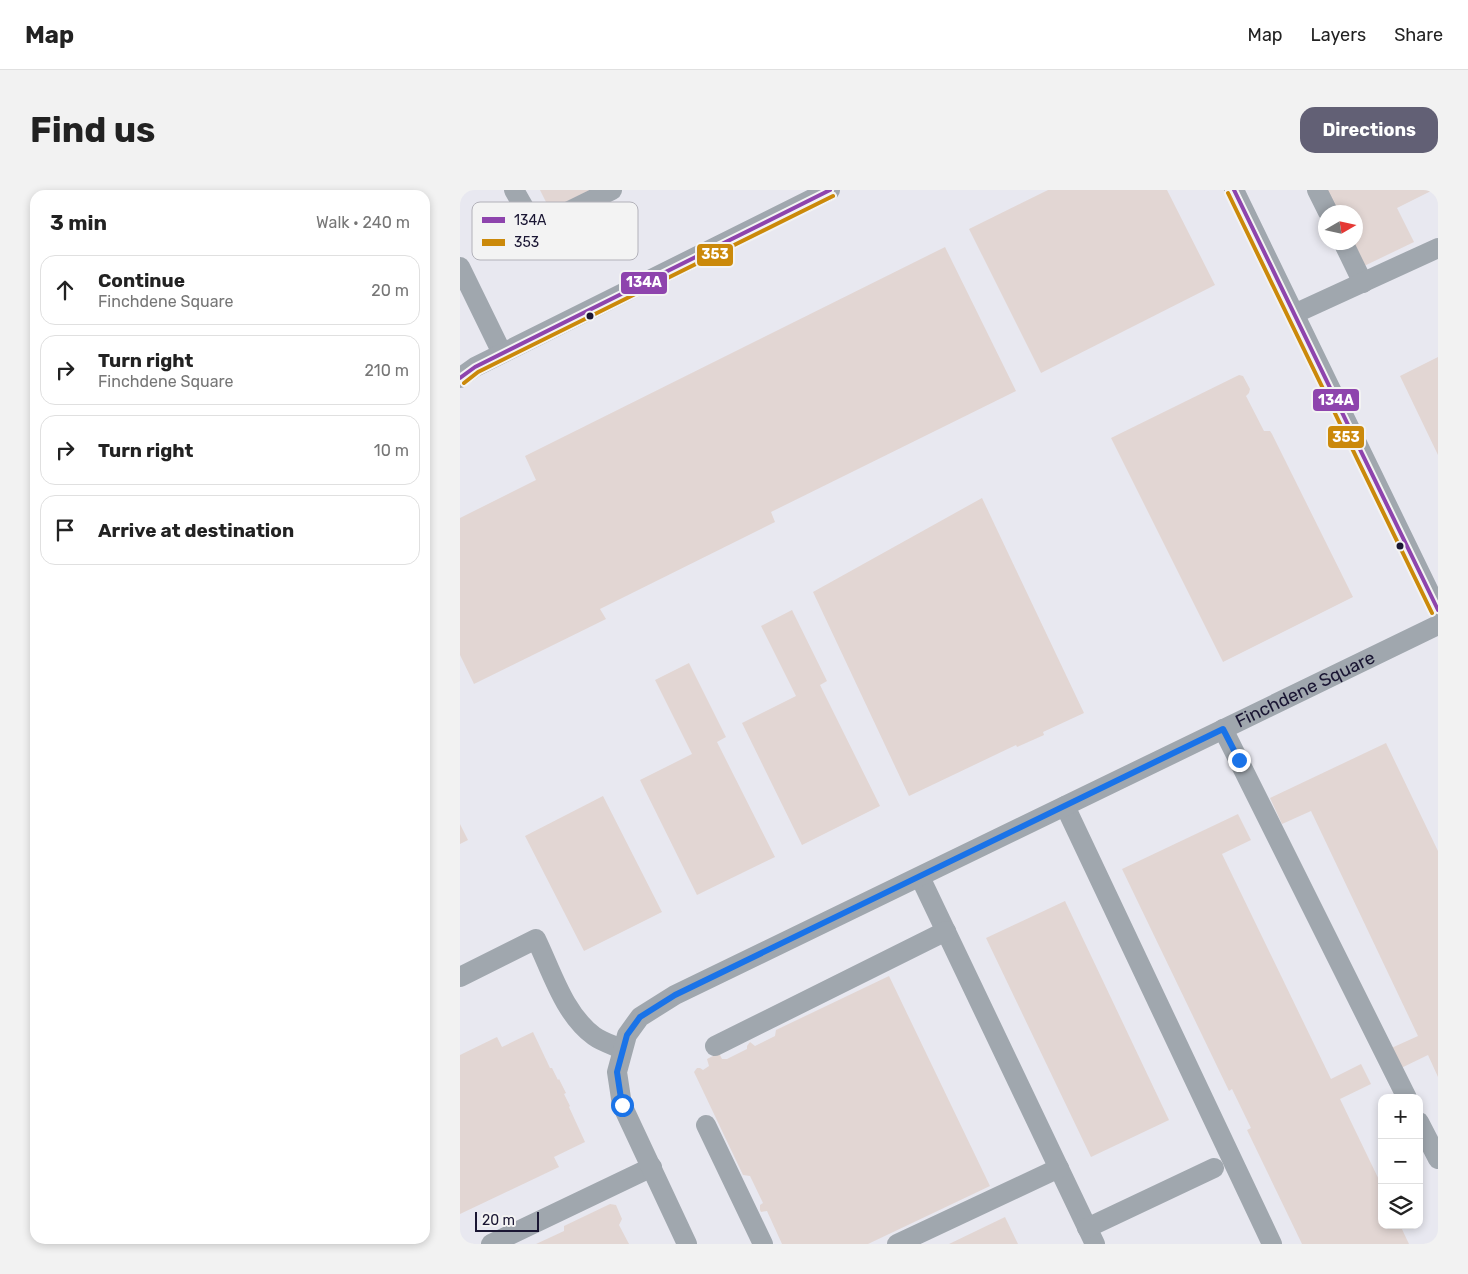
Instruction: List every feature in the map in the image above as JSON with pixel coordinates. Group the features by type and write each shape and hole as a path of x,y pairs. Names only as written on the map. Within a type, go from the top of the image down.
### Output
{"street":[{"path":"514,190 521,202"},
{"path":"588,202 612,190"},
{"path":"460,378 475,367 502,353 830,190"},
{"path":"1234,190 1438,610"},
{"path":"1317,190 1324,205"},
{"path":"1294,314 1438,248"},
{"path":"1347,250 1363,283"},
{"path":"460,268 502,353"},
{"name":"Finchdene Square","path":"687,1244 622,1105 617,1072 627,1035 640,1017 675,995 1438,624"},
{"path":"1223,729 1405,1094"},
{"path":"1065,806 1272,1244"},
{"path":"920,877 1091,1236 1214,1168"},
{"path":"715,1046 946,931"},
{"path":"460,978 536,939 567,1004 581,1025 596,1037 622,1049"},
{"path":"706,1125 762,1244"},
{"path":"1423,1130 1438,1159"},
{"path":"492,1244 652,1167"},
{"path":"898,1244 1059,1168"}],"building":[{"path":"540,190 590,190 566,202 546,202"},
{"path":"1048,190 1167,190 1215,285 1041,373 969,229"},
{"path":"1323,190 1433,190 1397,208 1414,242 1360,268 1352,250 1363,250 1363,205 1330,205"},
{"path":"945,247 1016,391 771,512 775,522 600,609 606,619 474,684 460,655 460,518 536,480 525,456"},
{"path":"1438,357 1438,455 1400,376"},
{"path":"1239,375 1243,376 1250,389 1246,396 1264,431 1270,431 1272,434 1353,597 1223,662 1111,438"},
{"path":"982,498 1084,713 1043,732 1044,735 1017,747 1016,745 909,796 813,592"},
{"path":"792,610 827,681 820,685 880,806 802,845 742,723 796,696 761,626"},
{"path":"689,663 726,737 717,742 775,857 697,895 640,780 692,754 655,680"},
{"path":"1386,743 1438,851 1438,1077 1428,1055 1397,1070 1387,1050 1418,1036 1311,811 1282,824 1270,798"},
{"path":"603,796 662,912 584,951 525,836"},
{"path":"1238,814 1251,840 1222,854 1331,1079 1361,1064 1371,1084 1340,1099 1378,1178 1378,1229 1402,1229 1409,1244 1302,1244 1247,1130 1251,1128 1232,1089 1229,1091 1122,869"},
{"path":"460,824 468,840 460,844"},
{"path":"1065,901 1169,1120 1091,1157 986,938"},
{"path":"889,976 990,1186 868,1244 782,1244 767,1211 761,1212 760,1205 763,1203 750,1176 743,1175 694,1072 697,1068 703,1070 709,1066 707,1059 719,1053 722,1059 727,1059 747,1049 750,1042 755,1046 775,1036 776,1030"},
{"path":"533,1032 550,1068 552,1068 566,1093 564,1094 569,1107 585,1142 554,1157 559,1167 460,1214 460,1055 497,1037 502,1047"},
{"path":"610,1204 616,1205 622,1219 619,1225 629,1244 536,1244 564,1231 564,1226"},
{"path":"1005,1217 1018,1244 949,1244"}],"transit line":[{"name":"134A","path":"460,378 475,367 830,190"},
{"name":"134A","path":"1234,190 1438,610"},
{"name":"353","path":"1228,193 1432,613"},
{"name":"353","path":"464,383 478,372 833,196"}],"route":[{"path":"622,1105 617,1072 627,1035 640,1017 675,995 1223,729 1239,760"}]}
